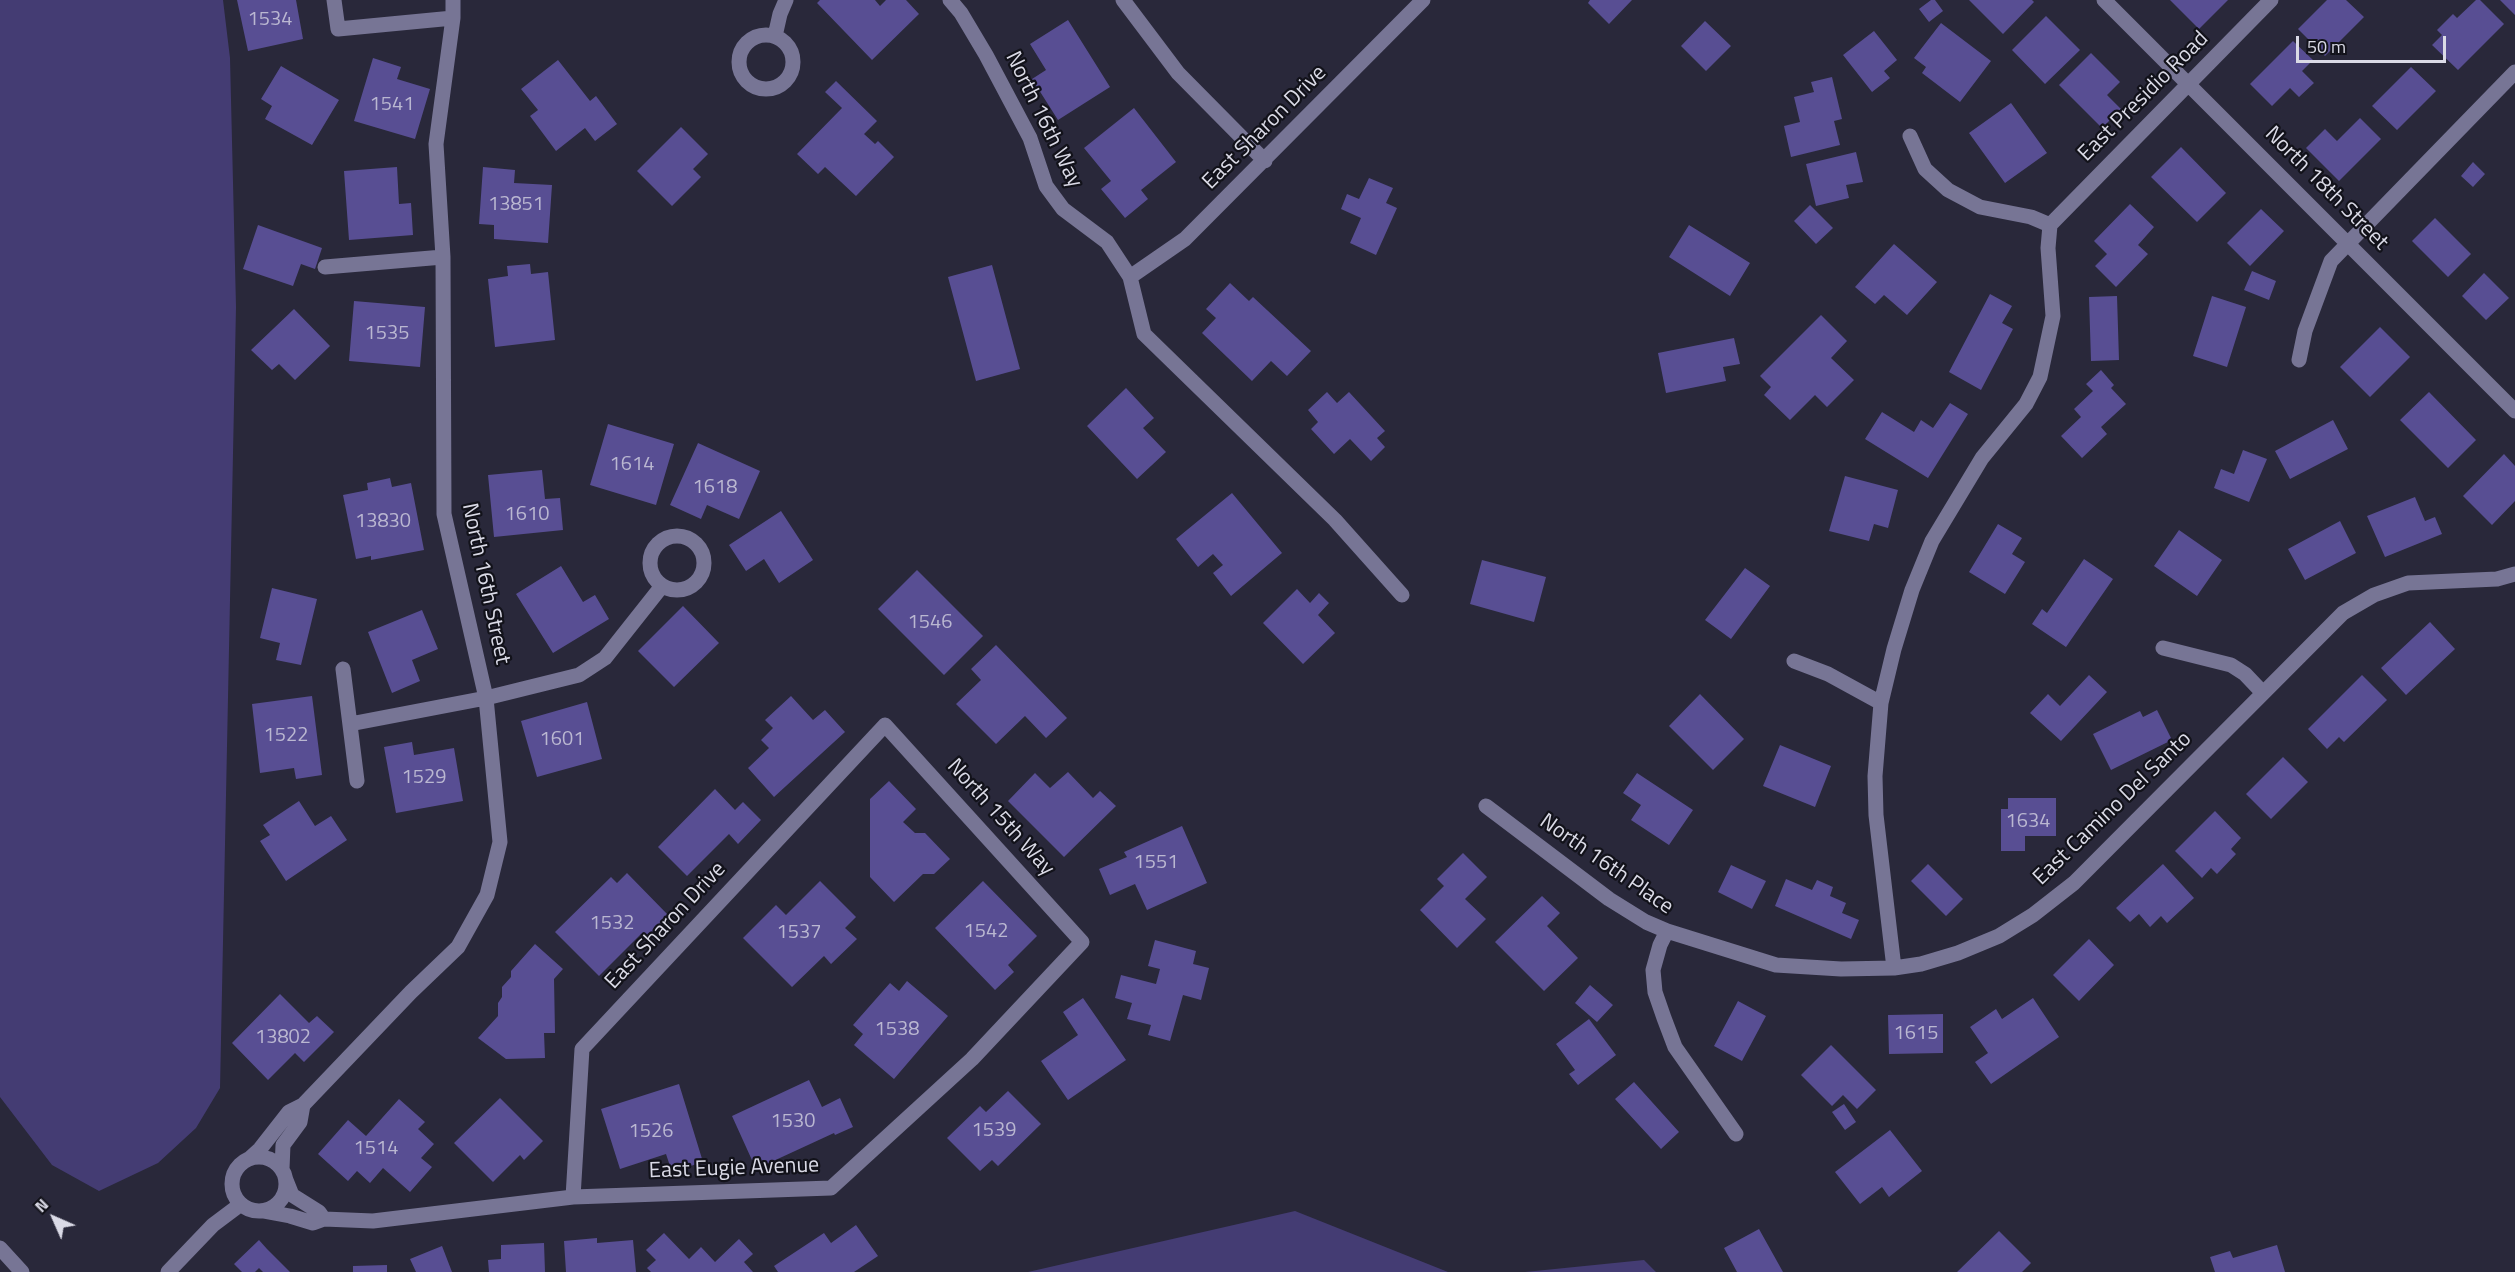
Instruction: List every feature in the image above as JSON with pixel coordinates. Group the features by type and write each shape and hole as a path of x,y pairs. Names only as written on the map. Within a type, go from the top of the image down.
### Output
{"street":[{"path":"334,0 338,29 453,18"},
{"name":"North 16th Street","path":"249,1159 260,1149 289,1112 303,1105 411,992 459,947 487,895 500,842 486,698 444,514 443,257 436,144 453,18 453,0"},
{"path":"775,36 786,0"},
{"name":"North 16th Way","path":"950,0 961,13 986,55 1030,138 1046,186 1063,209 1107,242 1130,277 1144,334 1335,520 1402,595"},
{"path":"1124,0 1178,73 1264,161"},
{"name":"East Sharon Drive","path":"1130,277 1185,239 1423,0"},
{"name":"North 18th Street","path":"2104,0 2515,411"},
{"name":"East Presidio Road","path":"2050,225 2271,0"},
{"path":"2299,360 2305,331 2331,261 2515,72"},
{"path":"1894,968 1876,815 1875,776 1881,704 1894,649 1909,600 1932,541 1982,458 2026,404 2040,377 2053,316 2048,248 2050,225 2031,217 1980,207 1948,190 1926,169 1910,136"},
{"path":"325,267 443,257"},
{"name":"East Camino Del Santo","path":"1667,931 1776,965 1841,969 1894,968 1921,964 1958,953 1999,936 2033,915 2074,883 2343,613 2374,595 2408,583 2497,579 2515,574"},
{"path":"350,724 486,698 579,675 605,658 662,586"},
{"path":"2163,648 2231,665 2245,674 2263,693"},
{"path":"1794,661 1828,674 1881,704"},
{"path":"343,669 357,781"},
{"name":"East Sharon Drive","path":"573,1197 582,1049 885,725"},
{"name":"North 15th Way","path":"885,725 1082,942"},
{"name":"North 16th Place","path":"1486,806 1609,899 1646,922 1667,931 1660,945 1653,970 1655,992 1675,1047 1737,1134"},
{"name":"East Eugie Avenue","path":"263,1211 290,1216 314,1224 324,1219 373,1221 573,1197 831,1188 972,1059 1082,942"},
{"name":"North 16th Street","path":"284,1175 283,1145 300,1122 303,1105"},
{"path":"284,1175 284,1197 271,1209 263,1211 247,1209 235,1197 232,1179 241,1164 249,1159 264,1157 271,1159 284,1175 292,1195 319,1212 324,1219"},
{"path":"168,1272 213,1225 241,1204"},
{"path":"0,1248 22,1272"}],"shaded area":[{"path":"0,0 223,0 230,58 236,307 220,1088 196,1128 158,1163 99,1191 52,1165 0,1097"},
{"path":"1295,1211 1448,1272 1028,1272"},
{"path":"1644,1260 1656,1272 1525,1272"}],"building":[{"path":"237,0 296,0 303,39 248,51"},
{"path":"820,0 875,0 880,6 886,0 906,0 919,14 872,60 817,3"},
{"path":"1590,0 1632,0 1609,24 1588,3"},
{"path":"1931,0 1935,0 1943,11 1929,22 1919,9"},
{"path":"1969,0 2032,0 2034,2 2003,34"},
{"path":"2170,0 2228,0 2199,29"},
{"path":"2327,0 2346,0 2364,17 2325,56 2298,29"},
{"path":"2476,0 2480,0 2504,24 2458,70 2432,45 2442,35 2437,30 2453,14 2457,18"},
{"path":"2500,0 2515,0 2515,15"},
{"path":"2046,16 2080,50 2045,84 2012,50"},
{"path":"1068,20 1110,87 1058,120 1032,79 1046,70 1030,44"},
{"path":"1705,21 1731,46 1706,71 1681,46"},
{"path":"1941,23 1991,61 1960,102 1922,73 1926,67 1914,58"},
{"path":"1874,31 1897,60 1884,71 1890,78 1872,92 1843,55"},
{"path":"2293,41 2313,60 2302,71 2314,83 2299,97 2290,88 2272,106 2250,84"},
{"path":"2091,53 2120,82 2107,95 2121,109 2102,128 2059,85"},
{"path":"373,58 401,67 397,79 430,89 415,139 354,121"},
{"path":"558,60 590,101 596,96 617,124 595,141 585,128 556,151 530,116 538,110 521,89"},
{"path":"281,66 339,100 312,145 265,119 272,106 261,99"},
{"path":"2411,67 2436,91 2397,130 2372,106"},
{"path":"1832,77 1842,119 1834,121 1840,145 1791,157 1784,126 1800,122 1794,97 1814,92 1811,82"},
{"path":"836,81 877,121 864,134 875,144 878,141 894,157 856,196 825,167 818,174 797,154 842,108 825,92"},
{"path":"2011,103 2047,153 2005,183 1969,133"},
{"path":"1134,108 1176,162 1141,190 1148,199 1125,218 1101,189 1111,181 1084,148"},
{"path":"2360,118 2381,139 2339,181 2306,148 2325,129 2337,141"},
{"path":"681,127 708,154 693,169 701,177 672,206 637,171"},
{"path":"2181,147 2226,193 2197,222 2151,177"},
{"path":"1856,152 1863,182 1846,185 1849,198 1816,206 1806,164"},
{"path":"2473,162 2485,174 2473,187 2461,176"},
{"path":"397,167 399,204 411,203 413,235 349,240 344,171"},
{"path":"483,167 515,170 514,183 552,185 548,243 494,239 494,225 479,224"},
{"path":"1369,178 1393,188 1386,203 1397,208 1376,255 1350,243 1361,218 1341,209 1347,194 1359,199"},
{"path":"2130,204 2154,227 2138,245 2148,254 2116,287 2095,266 2107,254 2094,241"},
{"path":"1810,205 1833,228 1816,244 1794,221"},
{"path":"2261,209 2284,231 2250,266 2227,243"},
{"path":"2435,218 2471,254 2448,277 2412,241"},
{"path":"258,225 322,248 315,269 301,264 293,286 243,269"},
{"path":"1689,225 1750,263 1730,296 1669,257"},
{"path":"1894,244 1937,282 1907,315 1884,295 1875,304 1855,287"},
{"path":"530,264 531,274 548,272 555,340 495,347 488,279 508,276 507,266"},
{"path":"992,265 1020,369 976,381 948,277"},
{"path":"2252,271 2276,281 2269,300 2244,290"},
{"path":"2484,273 2509,298 2486,320 2462,296"},
{"path":"1230,283 1249,301 1253,297 1311,351 1287,376 1271,361 1252,381 1202,333 1216,318 1206,309"},
{"path":"1990,294 2012,306 2002,323 2013,329 1981,390 1949,372"},
{"path":"2117,296 2119,360 2091,361 2089,297"},
{"path":"2212,296 2246,307 2227,367 2193,356"},
{"path":"354,301 425,307 420,367 349,361"},
{"path":"294,309 330,346 295,380 279,364 272,370 251,350"},
{"path":"1821,315 1847,341 1831,358 1854,380 1827,407 1815,395 1790,420 1764,395 1771,387 1760,376"},
{"path":"2380,327 2410,357 2370,397 2340,367"},
{"path":"1734,338 1740,364 1723,367 1726,381 1666,393 1658,353"},
{"path":"2101,370 2114,385 2111,388 2126,404 2101,427 2107,434 2082,458 2061,436 2081,417 2074,409 2093,391 2086,384"},
{"path":"1126,388 1154,418 1143,428 1166,452 1137,479 1087,426"},
{"path":"1327,392 1337,403 1349,392 1385,431 1377,438 1385,447 1371,461 1350,439 1334,454 1311,429 1318,422 1308,410"},
{"path":"2429,392 2476,440 2448,468 2400,420"},
{"path":"1950,403 1968,414 1928,478 1865,439 1882,412 1914,432 1921,420 1933,428"},
{"path":"2333,420 2348,449 2290,479 2275,451"},
{"path":"608,424 674,444 656,505 590,485"},
{"path":"698,443 760,471 739,519 707,505 701,519 670,505"},
{"path":"2243,450 2267,459 2249,502 2214,488 2221,469 2234,474"},
{"path":"2504,454 2515,466 2515,501 2492,525 2463,496"},
{"path":"542,470 545,499 560,498 563,530 494,537 488,475"},
{"path":"1845,476 1898,490 1888,528 1874,524 1869,541 1829,531"},
{"path":"390,478 392,487 411,483 424,550 371,560 371,556 356,559 343,495 368,490 367,483"},
{"path":"1232,493 1282,553 1231,596 1213,573 1223,565 1213,554 1198,567 1176,539"},
{"path":"2415,497 2425,521 2435,517 2442,534 2385,557 2367,516"},
{"path":"781,511 813,560 779,583 764,559 746,571 729,545"},
{"path":"2340,521 2356,553 2305,580 2288,549"},
{"path":"1998,524 2022,538 2012,554 2025,562 2005,594 1969,572"},
{"path":"2179,530 2222,560 2197,596 2154,566"},
{"path":"2084,559 2113,579 2066,647 2032,624 2042,609 2047,613"},
{"path":"1482,560 1546,577 1534,622 1470,604"},
{"path":"561,566 583,602 595,595 609,619 553,653 516,594"},
{"path":"1745,568 1770,586 1731,639 1705,620"},
{"path":"917,570 983,636 944,675 878,609"},
{"path":"272,588 317,599 301,665 276,660 280,643 260,638"},
{"path":"1297,589 1310,603 1319,593 1329,603 1318,615 1335,633 1303,664 1263,623"},
{"path":"683,606 719,643 674,687 638,651"},
{"path":"422,610 438,649 412,660 420,681 392,693 368,632"},
{"path":"2430,622 2455,649 2406,695 2381,668"},
{"path":"996,645 1067,718 1046,738 1025,716 996,744 956,704 981,680 971,669"},
{"path":"2089,675 2107,692 2061,741 2030,713 2048,694 2060,706"},
{"path":"2362,675 2387,700 2344,742 2339,737 2327,749 2308,729"},
{"path":"1700,694 1744,739 1713,770 1669,726"},
{"path":"312,696 322,775 296,779 294,768 260,773 252,704"},
{"path":"791,696 813,720 825,710 845,732 774,797 748,768 769,748 761,740 773,728 765,720"},
{"path":"587,702 602,759 537,777 521,721"},
{"path":"2157,710 2172,740 2111,770 2093,734 2140,711 2143,717"},
{"path":"412,742 414,755 454,748 463,801 396,813 384,747"},
{"path":"1780,745 1831,766 1815,807 1763,786"},
{"path":"2283,757 2308,782 2271,819 2246,794"},
{"path":"1068,772 1093,798 1100,791 1116,806 1064,857 1008,801 1035,773 1050,788"},
{"path":"1637,773 1693,810 1669,845 1631,820 1641,805 1623,793"},
{"path":"889,781 916,809 903,822 915,833 925,833 950,859 934,874 923,874 894,902 870,877 870,799"},
{"path":"715,789 735,810 743,802 761,820 738,844 729,834 687,876 658,847"},
{"path":"2008,798 2056,798 2056,836 2025,836 2025,851 2001,851 2001,809 2008,809"},
{"path":"299,801 315,826 331,816 347,840 286,881 260,841 270,835 263,825"},
{"path":"2215,811 2241,838 2231,849 2236,854 2217,874 2211,868 2202,878 2175,851"},
{"path":"1182,826 1207,883 1147,910 1135,884 1110,895 1099,869 1127,857 1124,852"},
{"path":"1463,853 1487,877 1465,899 1486,919 1457,948 1420,910 1444,886 1437,879"},
{"path":"1928,864 1963,899 1946,916 1911,881"},
{"path":"2163,864 2194,898 2167,923 2161,916 2150,927 2139,914 2130,922 2116,908"},
{"path":"1731,865 1766,881 1752,909 1718,892"},
{"path":"627,873 669,916 646,939 641,934 599,976 555,932 611,877 617,883"},
{"path":"1786,879 1812,890 1817,880 1833,887 1830,896 1846,903 1842,913 1859,920 1851,939 1775,906"},
{"path":"820,881 856,917 845,928 857,939 831,964 824,956 792,987 743,938 776,905 786,915"},
{"path":"983,881 1037,936 1008,965 1014,972 995,990 935,928"},
{"path":"1542,896 1560,913 1547,926 1578,958 1544,991 1495,942"},
{"path":"2089,939 2114,965 2079,1001 2053,975"},
{"path":"1155,940 1196,951 1193,964 1209,968 1201,1000 1183,995 1170,1041 1148,1035 1151,1025 1127,1019 1132,1003 1115,998 1121,975 1156,984 1160,969 1148,966"},
{"path":"535,944 563,969 554,979 555,1033 544,1033 545,1058 506,1059 478,1038 498,1016 502,987 511,977 511,971"},
{"path":"907,981 948,1016 894,1079 854,1045 863,1034 853,1025 890,983 899,991"},
{"path":"1590,985 1613,1005 1597,1022 1575,1003"},
{"path":"280,994 309,1023 317,1016 334,1032 304,1062 295,1053 268,1080 232,1043"},
{"path":"1083,998 1126,1060 1068,1100 1041,1061 1078,1035 1063,1012"},
{"path":"2033,998 2059,1037 1991,1084 1975,1062 1988,1053 1970,1027 1996,1009 2002,1019"},
{"path":"1738,1001 1766,1016 1742,1061 1714,1046"},
{"path":"1943,1014 1943,1053 1889,1054 1888,1015"},
{"path":"1589,1019 1616,1055 1578,1085 1569,1074 1575,1070 1556,1044"},
{"path":"1831,1045 1876,1090 1857,1109 1843,1095 1832,1106 1801,1075"},
{"path":"809,1080 822,1107 840,1098 853,1127 835,1135 834,1133 756,1169 732,1116"},
{"path":"1634,1082 1679,1132 1661,1149 1615,1099"},
{"path":"679,1084 703,1162 672,1172 666,1154 620,1169 601,1109"},
{"path":"1008,1091 1041,1124 998,1166 992,1160 980,1171 947,1138 980,1106 986,1112"},
{"path":"500,1098 543,1141 524,1160 520,1155 493,1182 454,1143"},
{"path":"399,1099 425,1122 418,1129 434,1144 421,1158 432,1167 410,1192 383,1168 370,1183 357,1171 348,1181 318,1154 348,1120 366,1136"},
{"path":"1844,1104 1856,1122 1845,1130 1832,1112"},
{"path":"1890,1130 1922,1171 1889,1197 1882,1187 1860,1204 1835,1172"},
{"path":"856,1225 878,1256 854,1272 778,1272 774,1266 824,1233 831,1243"},
{"path":"1759,1229 1783,1272 1737,1272 1724,1248"},
{"path":"1999,1231 2031,1263 2022,1272 1957,1272"},
{"path":"664,1233 689,1259 701,1247 715,1262 739,1239 753,1254 744,1262 753,1272 651,1272 647,1268 656,1260 646,1250"},
{"path":"597,1238 597,1243 633,1240 636,1272 566,1272 564,1241"},
{"path":"259,1240 290,1272 263,1272 259,1268 255,1272 242,1272 234,1264"},
{"path":"544,1243 545,1272 489,1272 488,1260 501,1259 501,1245"},
{"path":"2277,1245 2285,1272 2215,1272 2210,1257 2230,1251 2233,1258"},
{"path":"442,1246 452,1272 416,1272 410,1259"},
{"path":"387,1265 387,1272 353,1272 353,1266"}]}
